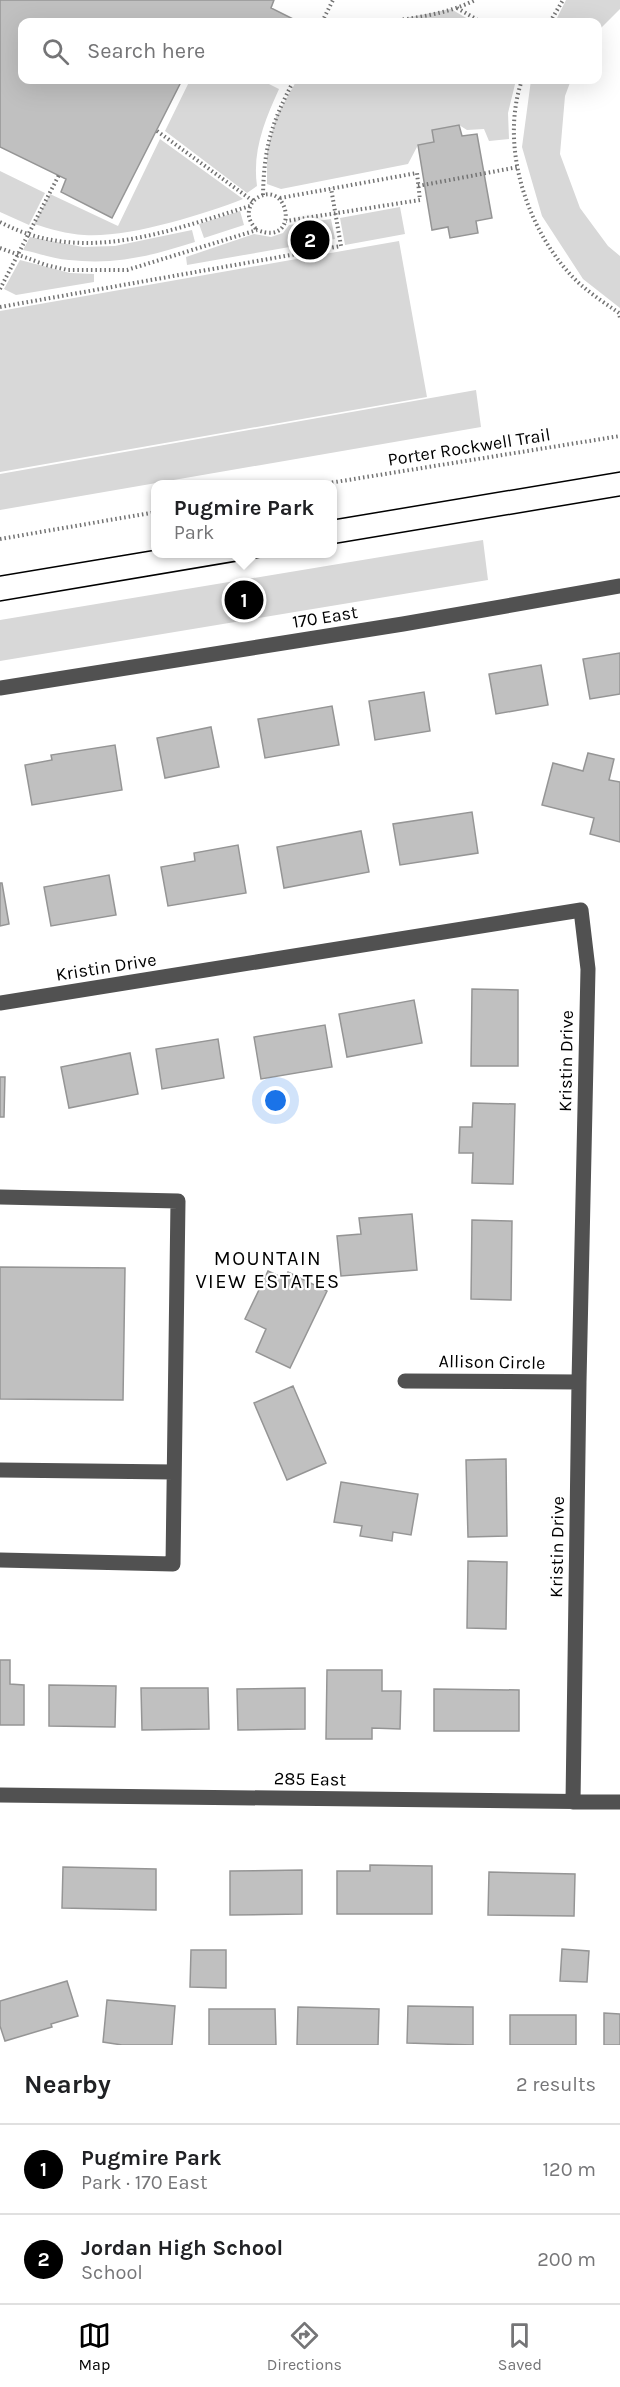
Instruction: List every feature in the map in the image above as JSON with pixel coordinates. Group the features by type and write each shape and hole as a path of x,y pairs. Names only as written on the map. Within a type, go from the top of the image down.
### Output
{"street":[{"name":"170 East","path":"0,688 403,624 620,586"},
{"name":"Kristin Drive","path":"0,1003 581,910 588,969 573,1802"},
{"path":"0,1197 178,1201 173,1564 0,1560"},
{"name":"Allison Circle","path":"405,1381 579,1382"},
{"path":"0,1470 174,1472"},
{"name":"285 East","path":"0,1795 620,1802"}],"path":[{"path":"324,18 333,0"},
{"path":"412,18 475,0"},
{"path":"552,18 563,0"},
{"path":"456,7 474,18"},
{"path":"263,195 264,171 271,128 292,84"},
{"path":"521,84 514,126 515,159 535,222 569,273 619,313 620,318"},
{"path":"157,131 253,201"},
{"path":"418,186 518,167"},
{"path":"279,198 417,173 420,200 286,221"},
{"path":"0,289 59,175"},
{"path":"0,307 341,246 331,188"},
{"path":"263,195 279,198 285,205 286,221 273,233 257,230 248,215 253,201 263,195"},
{"path":"0,222 29,233 60,240 111,243 155,235 250,206"},
{"path":"0,248 17,256 68,270 128,270 257,230"},
{"name":"Porter Rockwell Trail","path":"337,482 620,436"},
{"path":"0,538 151,514"}],"shaded area":[{"path":"566,0 620,0 620,9 602,27 602,18 557,18"},
{"path":"451,9 466,18 406,18"},
{"path":"188,84 269,84 279,89 258,148 257,186 247,193 165,131"},
{"path":"295,84 515,84 508,113 509,139 489,141 484,129 467,130 459,125 433,130 434,142 418,145 408,164 281,189 267,184 267,151 276,117"},
{"path":"530,84 570,84 565,96 560,154 580,208 608,246 620,256 620,308 583,279 542,216 522,147"},
{"path":"160,139 243,199 186,218 122,233 78,234 34,224 50,194 118,226"},
{"path":"0,171 45,193 29,225 0,212"},
{"path":"400,207 405,234 345,245 340,218"},
{"path":"240,211 244,225 204,238 199,224"},
{"path":"331,219 335,239 187,265 186,257 254,234 271,237 283,233 289,225"},
{"path":"192,230 195,242 148,255 118,260 63,259 23,250 30,237 83,247 115,246"},
{"path":"399,241 427,397 0,472 0,311"},
{"path":"20,260 70,273 94,274 94,282 16,295 4,289"},
{"path":"476,390 481,427 174,480 151,480 151,484 0,510 0,474"},
{"path":"483,540 488,580 0,661 0,620"}],"building":[{"path":"0,0 274,0 271,8 291,18 18,18 18,84 180,84 112,218 61,192 66,179 0,147"},
{"path":"459,125 462,136 477,134 492,218 476,221 478,233 450,238 448,227 432,230 418,145 434,142 432,130"},
{"path":"620,653 620,694 590,699 583,659"},
{"path":"541,665 548,705 496,714 489,674"},
{"path":"424,692 430,731 375,740 369,701"},
{"path":"332,706 339,745 265,758 258,719"},
{"path":"211,727 219,767 165,778 157,738"},
{"path":"115,745 122,790 32,805 25,765 52,760 51,755"},
{"path":"588,753 614,759 609,780 620,782 620,842 590,834 594,818 542,805 553,763 583,771"},
{"path":"472,812 478,853 400,865 393,824"},
{"path":"361,831 369,872 284,888 277,847"},
{"path":"238,845 246,893 168,906 161,867 195,861 194,853"},
{"path":"109,875 116,915 51,926 44,887"},
{"path":"0,883 2,883 9,924 0,926"},
{"path":"472,989 518,990 518,1066 471,1066"},
{"path":"414,1000 422,1043 347,1057 339,1014"},
{"path":"325,1025 332,1067 261,1079 254,1037"},
{"path":"218,1039 224,1078 162,1089 156,1049"},
{"path":"130,1053 138,1094 69,1108 61,1067"},
{"path":"0,1077 5,1077 4,1117 0,1117"},
{"path":"473,1103 515,1104 513,1184 472,1183 473,1153 459,1153 460,1127 472,1127"},
{"path":"412,1214 417,1270 341,1276 337,1236 361,1234 359,1218"},
{"path":"472,1220 512,1221 511,1300 471,1299"},
{"path":"0,1267 125,1268 123,1400 0,1399"},
{"path":"268,1271 285,1279 288,1272 327,1291 290,1368 256,1352 266,1329 245,1319"},
{"path":"293,1386 326,1463 287,1480 254,1403"},
{"path":"506,1459 507,1536 468,1537 466,1460"},
{"path":"341,1482 418,1494 411,1535 393,1532 392,1541 360,1536 362,1526 334,1522"},
{"path":"468,1561 507,1562 506,1629 467,1628"},
{"path":"0,1660 10,1660 10,1684 24,1685 24,1725 0,1725"},
{"path":"327,1670 382,1670 382,1691 401,1691 400,1729 372,1728 372,1739 326,1739"},
{"path":"49,1685 116,1686 115,1727 49,1726"},
{"path":"141,1688 208,1688 209,1729 142,1730"},
{"path":"305,1688 305,1729 238,1730 237,1689"},
{"path":"434,1689 519,1690 519,1731 434,1731"},
{"path":"370,1865 432,1866 432,1914 337,1914 337,1871 370,1871"},
{"path":"63,1867 156,1869 156,1910 62,1908"},
{"path":"302,1870 302,1914 230,1915 230,1871"},
{"path":"489,1872 575,1874 574,1916 488,1915"},
{"path":"562,1949 589,1951 587,1982 560,1981"},
{"path":"191,1950 226,1950 226,1988 190,1987"},
{"path":"67,1981 78,2016 51,2024 52,2027 5,2041 0,2026 0,2001"},
{"path":"107,2000 175,2006 172,2045 122,2045 103,2042"},
{"path":"408,2006 473,2007 473,2045 407,2043"},
{"path":"298,2007 379,2009 378,2045 297,2045"},
{"path":"209,2009 275,2009 276,2045 209,2045"},
{"path":"604,2013 620,2014 620,2045 604,2045"},
{"path":"510,2015 576,2015 576,2045 510,2045"}],"tram line":[{"path":"337,519 620,472"},
{"path":"337,543 620,496"},
{"path":"0,576 151,551"},
{"path":"0,601 255,558"}],"place":[{"name":"Jordan High School","path":"310,240"},
{"name":"Pugmire Park","path":"244,600"}],"district":[{"name":"MOUNTAIN VIEW ESTATES","path":"268,1270"}]}
